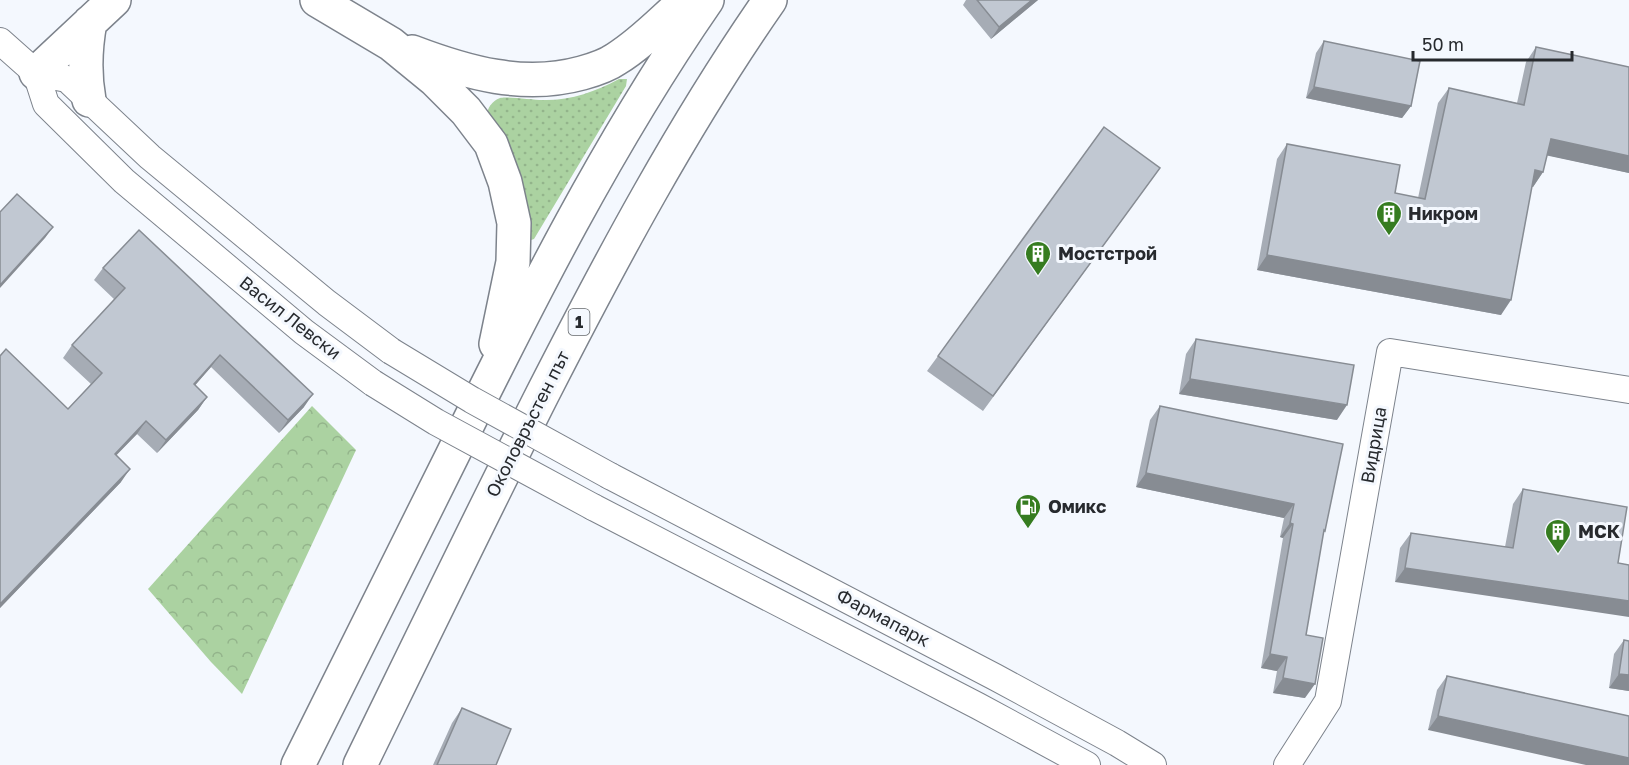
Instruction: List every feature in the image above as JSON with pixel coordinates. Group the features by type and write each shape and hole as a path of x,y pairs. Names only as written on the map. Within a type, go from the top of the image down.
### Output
{"highway":[{"path":"36,72 114,0"},
{"path":"317,0 391,44 435,80 466,111 491,144 505,182 514,223 513,262 490,379"},
{"path":"391,44 447,65 487,76 528,81 568,77 615,60 642,40 686,0"},
{"path":"298,765 490,379 588,194 670,53 707,0"},
{"name":"Околовръстен път","path":"360,765 499,480 588,305 672,153 770,0"},
{"path":"89,100 85,61 90,22"}],"street":[{"name":"Васил Левски","path":"0,41 36,72 67,79 150,157 271,259 391,351 472,400 610,476"},
{"name":"Васил Левски","path":"36,72 46,104 124,181 304,332 373,382 436,422 593,507"},
{"name":"Видрица","path":"1287,765 1328,701 1390,352 1629,390"},
{"name":"Фармапарк","path":"610,476 995,677 1153,765"},
{"name":"Фармапарк","path":"593,507 1088,765"}],"green space":[{"path":"619,79 627,79 626,86 534,239 531,240 526,201 511,157 487,116 489,108 500,98 552,100 572,97 591,92"},
{"path":"312,406 356,450 242,694 148,589"}],"building":[{"path":"977,0 1032,0 999,27"},
{"path":"1324,41 1420,61 1411,106 1314,87"},
{"path":"1536,47 1629,67 1629,156 1551,139 1543,172 1535,170 1511,300 1267,255 1287,144 1400,165 1395,193 1425,199 1449,88 1524,105"},
{"name":"Мостстрой","path":"1104,127 1160,168 993,396 938,356"},
{"path":"17,194 53,227 0,285 0,212"},
{"path":"139,230 313,394 288,420 220,355 194,384 207,397 166,440 146,421 115,454 130,469 0,604 0,356 6,349 68,409 102,373 72,345 125,288 103,268"},
{"path":"1196,339 1354,365 1347,405 1190,379"},
{"path":"1160,406 1343,444 1324,530 1306,635 1323,638 1315,684 1283,678 1287,657 1270,654 1293,524 1290,523 1294,504 1146,473"},
{"name":"МСК","path":"1523,489 1627,507 1618,563 1629,565 1629,601 1405,568 1411,533 1513,548"},
{"path":"1624,640 1629,641 1629,675 1619,674"},
{"path":"1447,676 1629,716 1629,758 1438,716"},
{"path":"462,708 511,729 496,765 437,765"}],"place":[{"name":"Никром","path":"1389,237"},
{"name":"Мостстрой","path":"1038,277"},
{"name":"Омикс","path":"1028,530"},
{"name":"МСК","path":"1558,555"}]}
